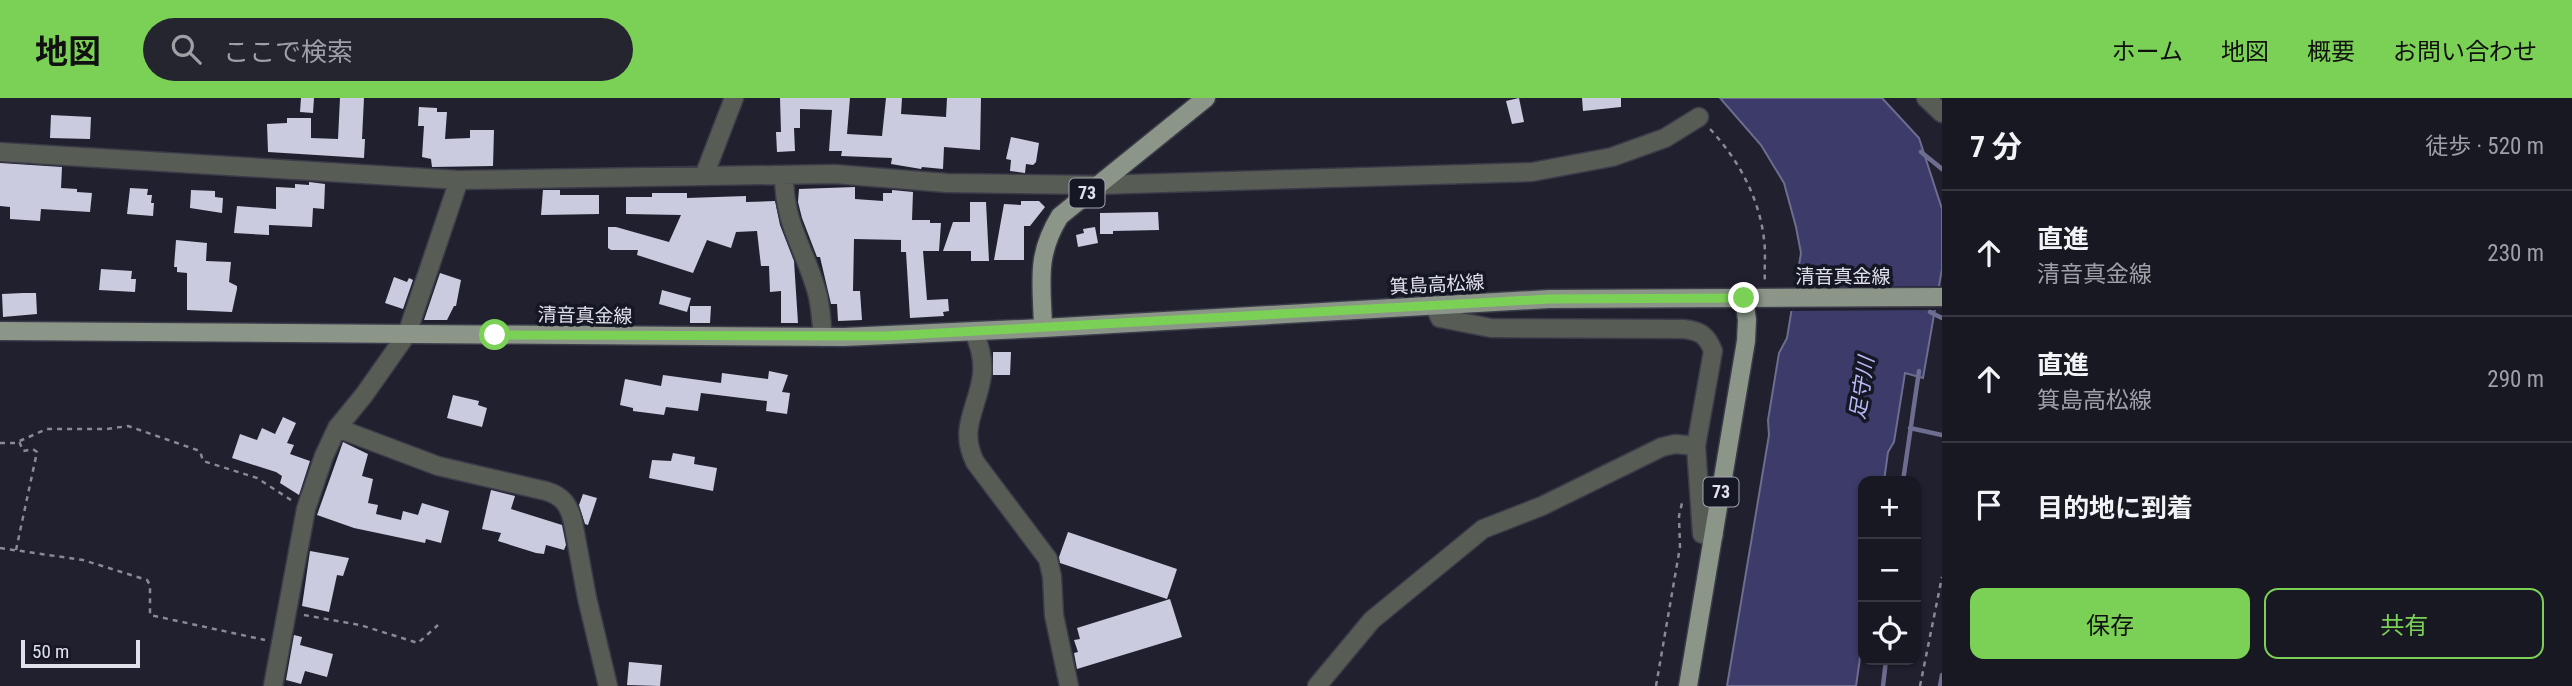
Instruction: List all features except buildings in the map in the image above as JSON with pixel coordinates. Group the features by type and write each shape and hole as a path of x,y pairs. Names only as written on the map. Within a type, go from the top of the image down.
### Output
{"main road":[{"name":"73","path":"1043,328 1042,251 1060,216 1206,98"},
{"name":"清音真金線","path":"1744,298 1942,297"},
{"name":"73","path":"1688,686 1746,341 1744,298"},
{"name":"箕島高松線","path":"1043,328 1549,299 1744,298"},
{"name":"清音真金線","path":"0,331 823,337 1043,328"}],"street":[{"path":"704,176 734,98"},
{"path":"1926,98 1942,113"},
{"path":"0,152 459,180 834,174 947,183 1097,184 1532,172 1612,157 1665,138 1699,117"},
{"path":"784,175 784,197 790,226 815,285 823,337"},
{"path":"273,686 306,509 324,456 337,428 407,334 459,180"},
{"path":"1434,305 1440,318 1491,328 1697,331 1707,337 1713,351 1696,446 1702,534 1714,534"},
{"path":"974,331 982,351 982,374 967,430 968,447 975,462 1048,559 1054,615 1069,686"},
{"path":"337,428 430,464 546,491 563,499 573,522 587,598 608,686"},
{"path":"1317,686 1372,620 1483,529 1542,506 1662,447 1675,444 1696,446"}],"path":[{"path":"1699,117 1732,154 1743,171 1759,215 1769,298"},
{"path":"0,443 19,441 47,429 107,429 128,426 200,451 203,461 257,478 306,509"},
{"path":"16,550 37,452 33,449 23,451 19,441"},
{"path":"1656,686 1680,547 1679,516 1684,492"},
{"path":"0,548 83,560 147,580 150,584 150,615 282,643"},
{"path":"1920,686 1942,577"},
{"path":"287,612 360,625 418,643 438,625"}],"water":[{"name":"足守川","path":"1720,98 1882,98 1919,138 1942,209 1942,269 1923,378 1905,373 1894,442 1888,452 1885,476 1858,476 1859,665 1856,686 1727,686 1769,435 1768,420 1779,353 1787,338 1801,253 1784,183 1761,145"}],"pier":[{"path":"1942,286 1938,310 1788,311 1792,287"}],"waterway":[{"path":"1921,152 1942,169"},
{"path":"1930,312 1942,318"},
{"path":"1904,476 1919,371"},
{"path":"1910,428 1942,435"},
{"path":"1883,686 1885,665"},
{"path":"1940,686 1942,675"}],"route":[{"path":"495,335 886,336 1549,299 1744,298"}]}
